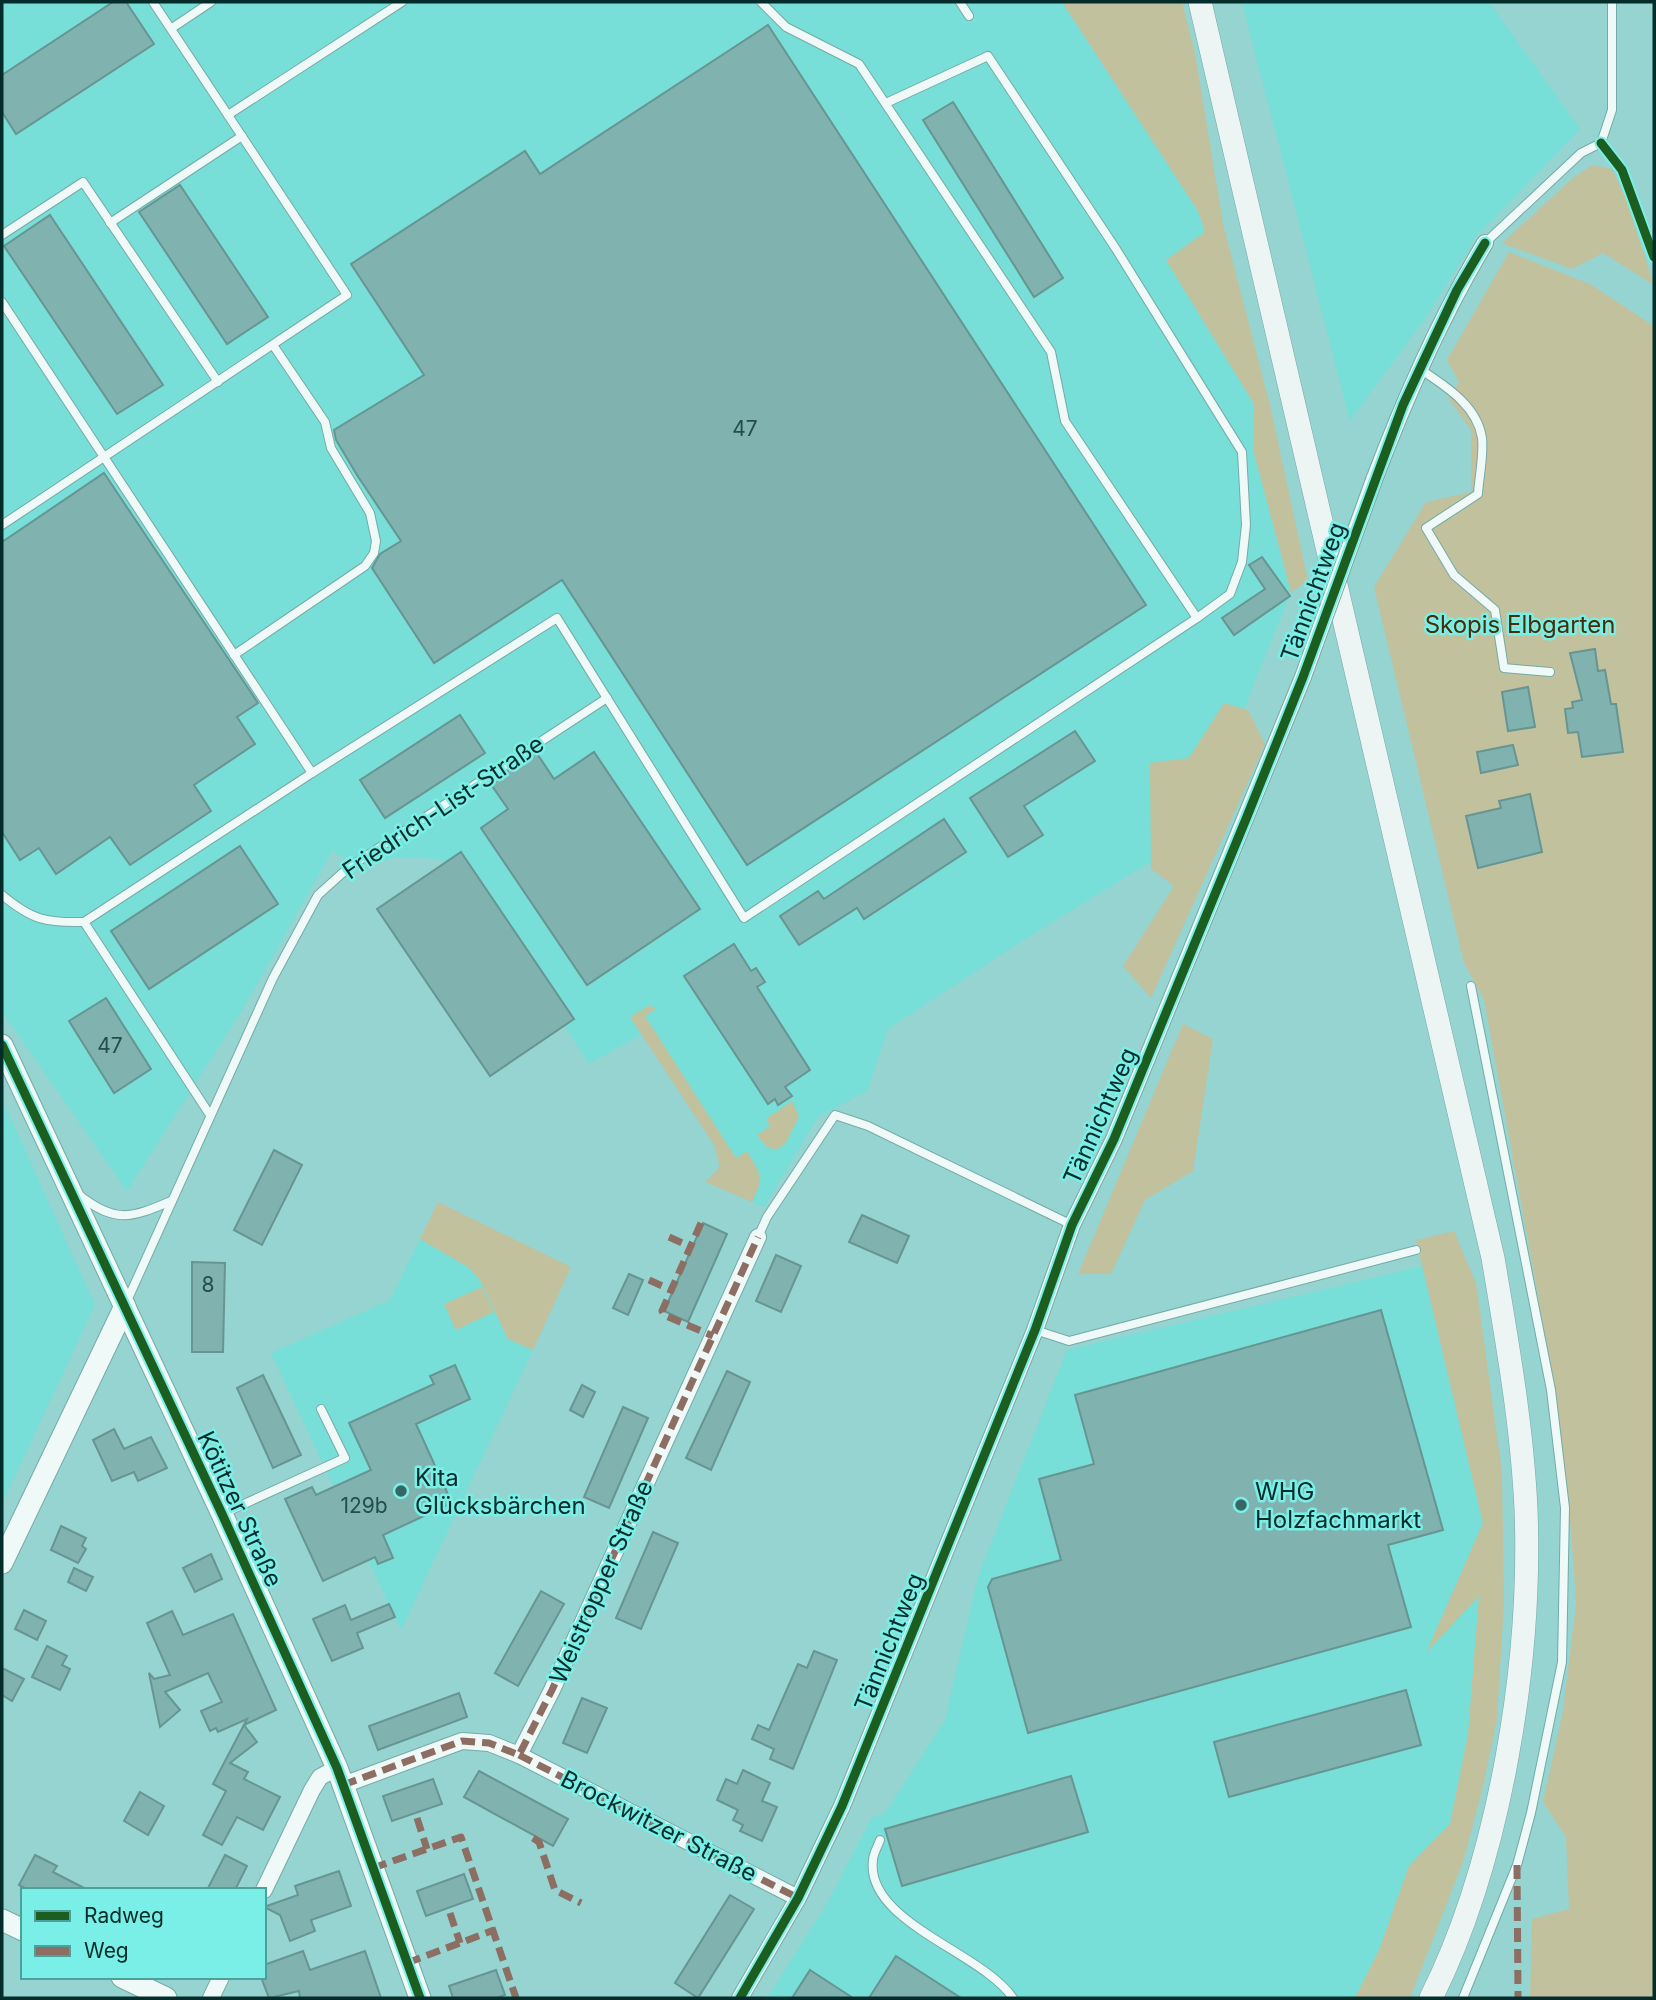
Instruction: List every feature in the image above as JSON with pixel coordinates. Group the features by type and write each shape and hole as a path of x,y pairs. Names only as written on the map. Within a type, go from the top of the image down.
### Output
{"main road":[{"path":"1200,2 1490,1244 1514,1386 1526,1510 1524,1606 1514,1707 1488,1848 1443,1974 1431,1998"}],"street":[{"name":"Tännichtweg","path":"740,1998 798,1898 842,1806 1035,1330 1072,1225 1114,1139 1303,677 1403,405 1457,290 1485,243"},
{"name":"Kötitzer Straße","path":"2,1045 222,1514 340,1776 419,1998"},
{"name":"Weistropper Straße","path":"519,1755 552,1690 758,1237"},
{"name":"Friedrich-List-Straße","path":"2,1563 125,1306"},
{"path":"265,1888 320,1777 340,1776 462,1741 489,1743 519,1755"},
{"name":"Brockwitzer Straße","path":"519,1755 798,1898"},
{"path":"2,1920 21,1929"},
{"path":"125,1979 166,1998"},
{"path":"211,1998 220,1979"}],"lane":[{"path":"2,525 347,295 153,2"},
{"path":"172,27 211,2"},
{"path":"228,115 402,2"},
{"path":"761,2 786,27 859,64 1051,352 1065,421 1197,618"},
{"path":"960,2 969,16"},
{"path":"1485,243 1521,206 1581,153 1601,143 1612,110 1612,2"},
{"path":"2,895 23,913 49,923 84,922 556,618 744,918 1230,594 1242,562 1246,525 1242,452 1116,249 988,56 886,103"},
{"path":"110,223 242,136"},
{"path":"2,235 83,182 218,382"},
{"path":"2,302 312,774"},
{"path":"234,655 365,566 374,553 376,541 370,513 331,448 325,422 273,345"},
{"path":"1420,369 1453,391 1469,409 1482,437 1478,494 1426,528 1454,575 1495,610 1504,668 1550,672"},
{"name":"Friedrich-List-Straße","path":"125,1306 257,1011 318,895 348,867 607,698"},
{"path":"84,922 210,1115"},
{"path":"1463,1998 1517,1865 1531,1813 1562,1662 1565,1508 1551,1390 1471,986"},
{"path":"758,1237 767,1217 835,1115 868,1126 1072,1225"},
{"path":"69,1187 100,1212 118,1217 138,1216 171,1201"},
{"path":"1035,1330 1069,1341 1416,1250"},
{"path":"222,1514 345,1458 321,1409"},
{"path":"880,1840 873,1860 876,1884 896,1913 982,1968 1013,1998"}],"shaded area":[{"path":"2,2 1062,2 1198,211 1206,232 1167,260 1254,404 1254,453 1291,592 1193,836 1028,937 888,1029 867,1091 818,1117 764,1207 705,1182 720,1167 714,1145 642,1034 589,1064 479,892 440,859 397,857 363,867 332,851 243,1009 127,1191 2,1012"},
{"path":"1242,2 1489,2 1580,129 1474,239 1431,310 1350,421"},
{"path":"2,1099 95,1305 2,1504"},
{"name":"Kita Glücksbärchen","path":"420,1239 468,1267 480,1279 508,1339 533,1350 401,1630 271,1353 390,1300"},
{"path":"1423,1266 1483,1523 1428,1650 1479,1595 1468,1734 1450,1824 1409,1866 1379,1950 1355,1998 767,1998 826,1905 872,1817 885,1813 945,1720 978,1577 1067,1350"}],"green space":[{"path":"1062,2 1182,2 1195,53 1223,224 1270,405 1308,581 1291,592 1254,453 1254,404 1166,260 1205,232 1198,211"},
{"path":"1592,165 1612,169 1625,196 1654,285 1603,253 1572,269 1502,243 1573,178"},
{"name":"Skopis Elbgarten","path":"1509,252 1590,284 1654,326 1654,1998 1530,1998 1532,1919 1569,1909 1566,1837 1543,1802 1563,1711 1576,1604 1571,1529 1555,1389 1484,1000 1464,963 1374,587 1426,502 1471,492 1471,430 1448,398 1459,382 1447,360"},
{"path":"1224,703 1248,710 1265,744 1151,998 1123,966 1174,886 1151,869 1150,763 1189,758"},
{"path":"650,1005 656,1009 645,1016 736,1158 747,1151 756,1165 760,1181 752,1202 705,1182 720,1167 714,1145 630,1017"},
{"path":"1183,1024 1213,1039 1193,1171 1145,1200 1111,1274 1078,1274"},
{"path":"792,1101 799,1116 786,1143 776,1150 767,1147 757,1135 770,1126 766,1119"},
{"path":"438,1202 571,1267 533,1350 508,1339 480,1280 468,1267 420,1239"},
{"path":"1454,1231 1476,1283 1502,1472 1504,1603 1497,1719 1483,1787 1463,1862 1410,1998 1355,1998 1379,1950 1409,1866 1450,1824 1468,1734 1479,1596 1426,1653 1483,1523 1416,1240"},
{"path":"482,1287 494,1312 456,1330 444,1304"}],"building":[{"path":"113,2 126,2 154,44 16,134 2,112 2,75"},
{"path":"768,25 1146,605 747,865 562,580 434,663 372,568 380,554 401,541 357,475 336,440 334,430 424,375 351,264 525,151 540,174"},
{"path":"953,102 1063,278 1034,297 923,120"},
{"path":"180,185 268,317 227,344 139,212"},
{"path":"50,215 163,385 117,414 4,246"},
{"path":"104,473 258,703 237,717 255,744 194,785 211,811 130,865 110,837 56,874 39,848 20,860 2,832 2,542"},
{"path":"1262,557 1290,596 1234,635 1222,618 1265,589 1249,565"},
{"path":"1595,649 1598,671 1605,670 1611,704 1616,704 1623,752 1582,757 1578,732 1568,733 1565,709 1573,708 1572,702 1582,700 1570,653"},
{"path":"1528,687 1535,727 1508,731 1502,692"},
{"path":"460,715 485,753 385,818 360,780"},
{"path":"1075,731 1095,761 1024,806 1043,835 1008,857 970,798"},
{"path":"1513,745 1518,765 1481,773 1477,752"},
{"path":"536,752 554,779 594,752 700,909 587,985 481,828 508,809 490,783"},
{"path":"1530,794 1542,852 1478,868 1466,816 1501,808 1499,801"},
{"path":"944,819 966,852 864,919 857,908 799,945 780,916 818,891 824,899"},
{"path":"240,846 278,904 149,989 111,931"},
{"path":"461,852 574,1019 490,1076 377,909"},
{"path":"734,944 751,971 756,968 765,982 757,987 810,1070 785,1087 792,1096 778,1105 775,1099 768,1104 684,976"},
{"path":"106,998 151,1069 114,1093 69,1021"},
{"path":"274,1150 302,1165 262,1245 234,1230"},
{"path":"862,1215 909,1236 897,1263 849,1242"},
{"path":"703,1223 727,1234 688,1322 664,1311"},
{"path":"776,1255 801,1266 781,1312 756,1301"},
{"path":"192,1262 225,1263 223,1352 192,1352"},
{"path":"629,1274 643,1280 628,1315 613,1308"},
{"name":"WHG Holzfachmarkt","path":"1381,1310 1443,1530 1388,1545 1411,1627 1028,1733 988,1587 992,1579 1061,1560 1039,1479 1094,1464 1075,1395"},
{"path":"455,1365 470,1399 416,1424 452,1503 383,1535 393,1558 378,1564 375,1557 323,1581 285,1499 312,1487 316,1495 371,1470 349,1423 434,1384 430,1376"},
{"path":"727,1371 750,1382 711,1470 686,1458"},
{"path":"263,1375 301,1455 273,1468 237,1388"},
{"path":"582,1385 595,1392 583,1417 570,1410"},
{"path":"623,1407 648,1418 609,1508 584,1497"},
{"path":"114,1429 124,1449 151,1437 167,1468 138,1481 134,1472 112,1481 93,1440"},
{"path":"61,1526 86,1538 82,1546 86,1549 78,1563 51,1550"},
{"path":"653,1532 678,1543 641,1629 616,1618"},
{"path":"211,1554 222,1579 195,1592 183,1568"},
{"path":"74,1568 93,1577 86,1591 68,1582"},
{"path":"541,1591 564,1604 518,1686 495,1673"},
{"path":"389,1604 395,1617 357,1633 363,1648 332,1661 313,1619 345,1605 351,1620"},
{"path":"24,1610 46,1621 37,1640 15,1629"},
{"path":"172,1611 183,1635 233,1614 276,1710 244,1725 257,1742 230,1763 248,1772 244,1779 280,1797 263,1830 237,1817 222,1845 203,1835 226,1791 213,1784 247,1719 218,1732 216,1728 210,1731 201,1711 222,1702 208,1673 165,1692 180,1710 160,1727 149,1673 154,1679 170,1675 147,1623"},
{"path":"47,1646 67,1656 62,1665 70,1669 60,1690 32,1677"},
{"path":"814,1651 837,1660 793,1769 770,1759 774,1749 752,1739 758,1725 769,1730 798,1664 807,1668"},
{"path":"2,1668 24,1679 12,1701 2,1695"},
{"path":"1406,1690 1421,1745 1229,1797 1214,1742"},
{"path":"459,1693 467,1717 378,1750 369,1726"},
{"path":"582,1698 607,1708 587,1753 563,1743"},
{"path":"743,1770 770,1783 762,1801 777,1807 762,1841 740,1831 743,1825 733,1820 738,1810 717,1800 726,1779 737,1784"},
{"path":"479,1771 568,1819 553,1846 464,1797"},
{"path":"1071,1776 1088,1832 902,1886 885,1829"},
{"path":"433,1779 442,1804 392,1821 383,1796"},
{"path":"140,1792 164,1806 148,1835 124,1821"},
{"path":"35,1855 57,1866 53,1872 84,1888 25,1888 19,1885"},
{"path":"225,1855 247,1866 236,1888 208,1888"},
{"path":"339,1871 351,1906 311,1920 315,1931 290,1941 280,1915 266,1906 298,1895 295,1886"},
{"path":"464,1874 473,1899 426,1916 417,1891"},
{"path":"730,1895 754,1909 698,1998 675,1983"},
{"path":"303,1951 310,1970 365,1951 381,1998 300,1998 299,1991 269,1998 262,1979 266,1979 266,1964"},
{"path":"896,1956 961,1998 869,1998"},
{"path":"496,1970 505,1995 496,1998 453,1998 449,1986"},
{"path":"810,1970 853,1998 792,1998"}],"marked path":[{"path":"701,1223 662,1311 664,1315 713,1336"},
{"path":"669,1237 691,1247"},
{"path":"343,1785 462,1741 489,1743 519,1755 552,1690 758,1237"},
{"path":"649,1280 671,1290"},
{"path":"519,1755 798,1898"},
{"path":"417,1818 427,1849"},
{"path":"373,1868 461,1837 516,1998"},
{"path":"533,1838 539,1842 555,1890 581,1903"},
{"path":"1517,1865 1518,1998"},
{"path":"450,1913 460,1943"},
{"path":"407,1963 494,1930"}],"cycle path":[{"path":"1601,143 1622,170 1654,257"},
{"path":"740,1998 798,1898 842,1806 1035,1330 1072,1225 1114,1139 1303,677 1403,405 1457,290 1485,243"},
{"path":"2,1045 222,1514 337,1768 420,1998"}],"place":[{"name":"Kita Glücksbärchen","path":"401,1491"},
{"name":"WHG Holzfachmarkt","path":"1241,1505"}]}
